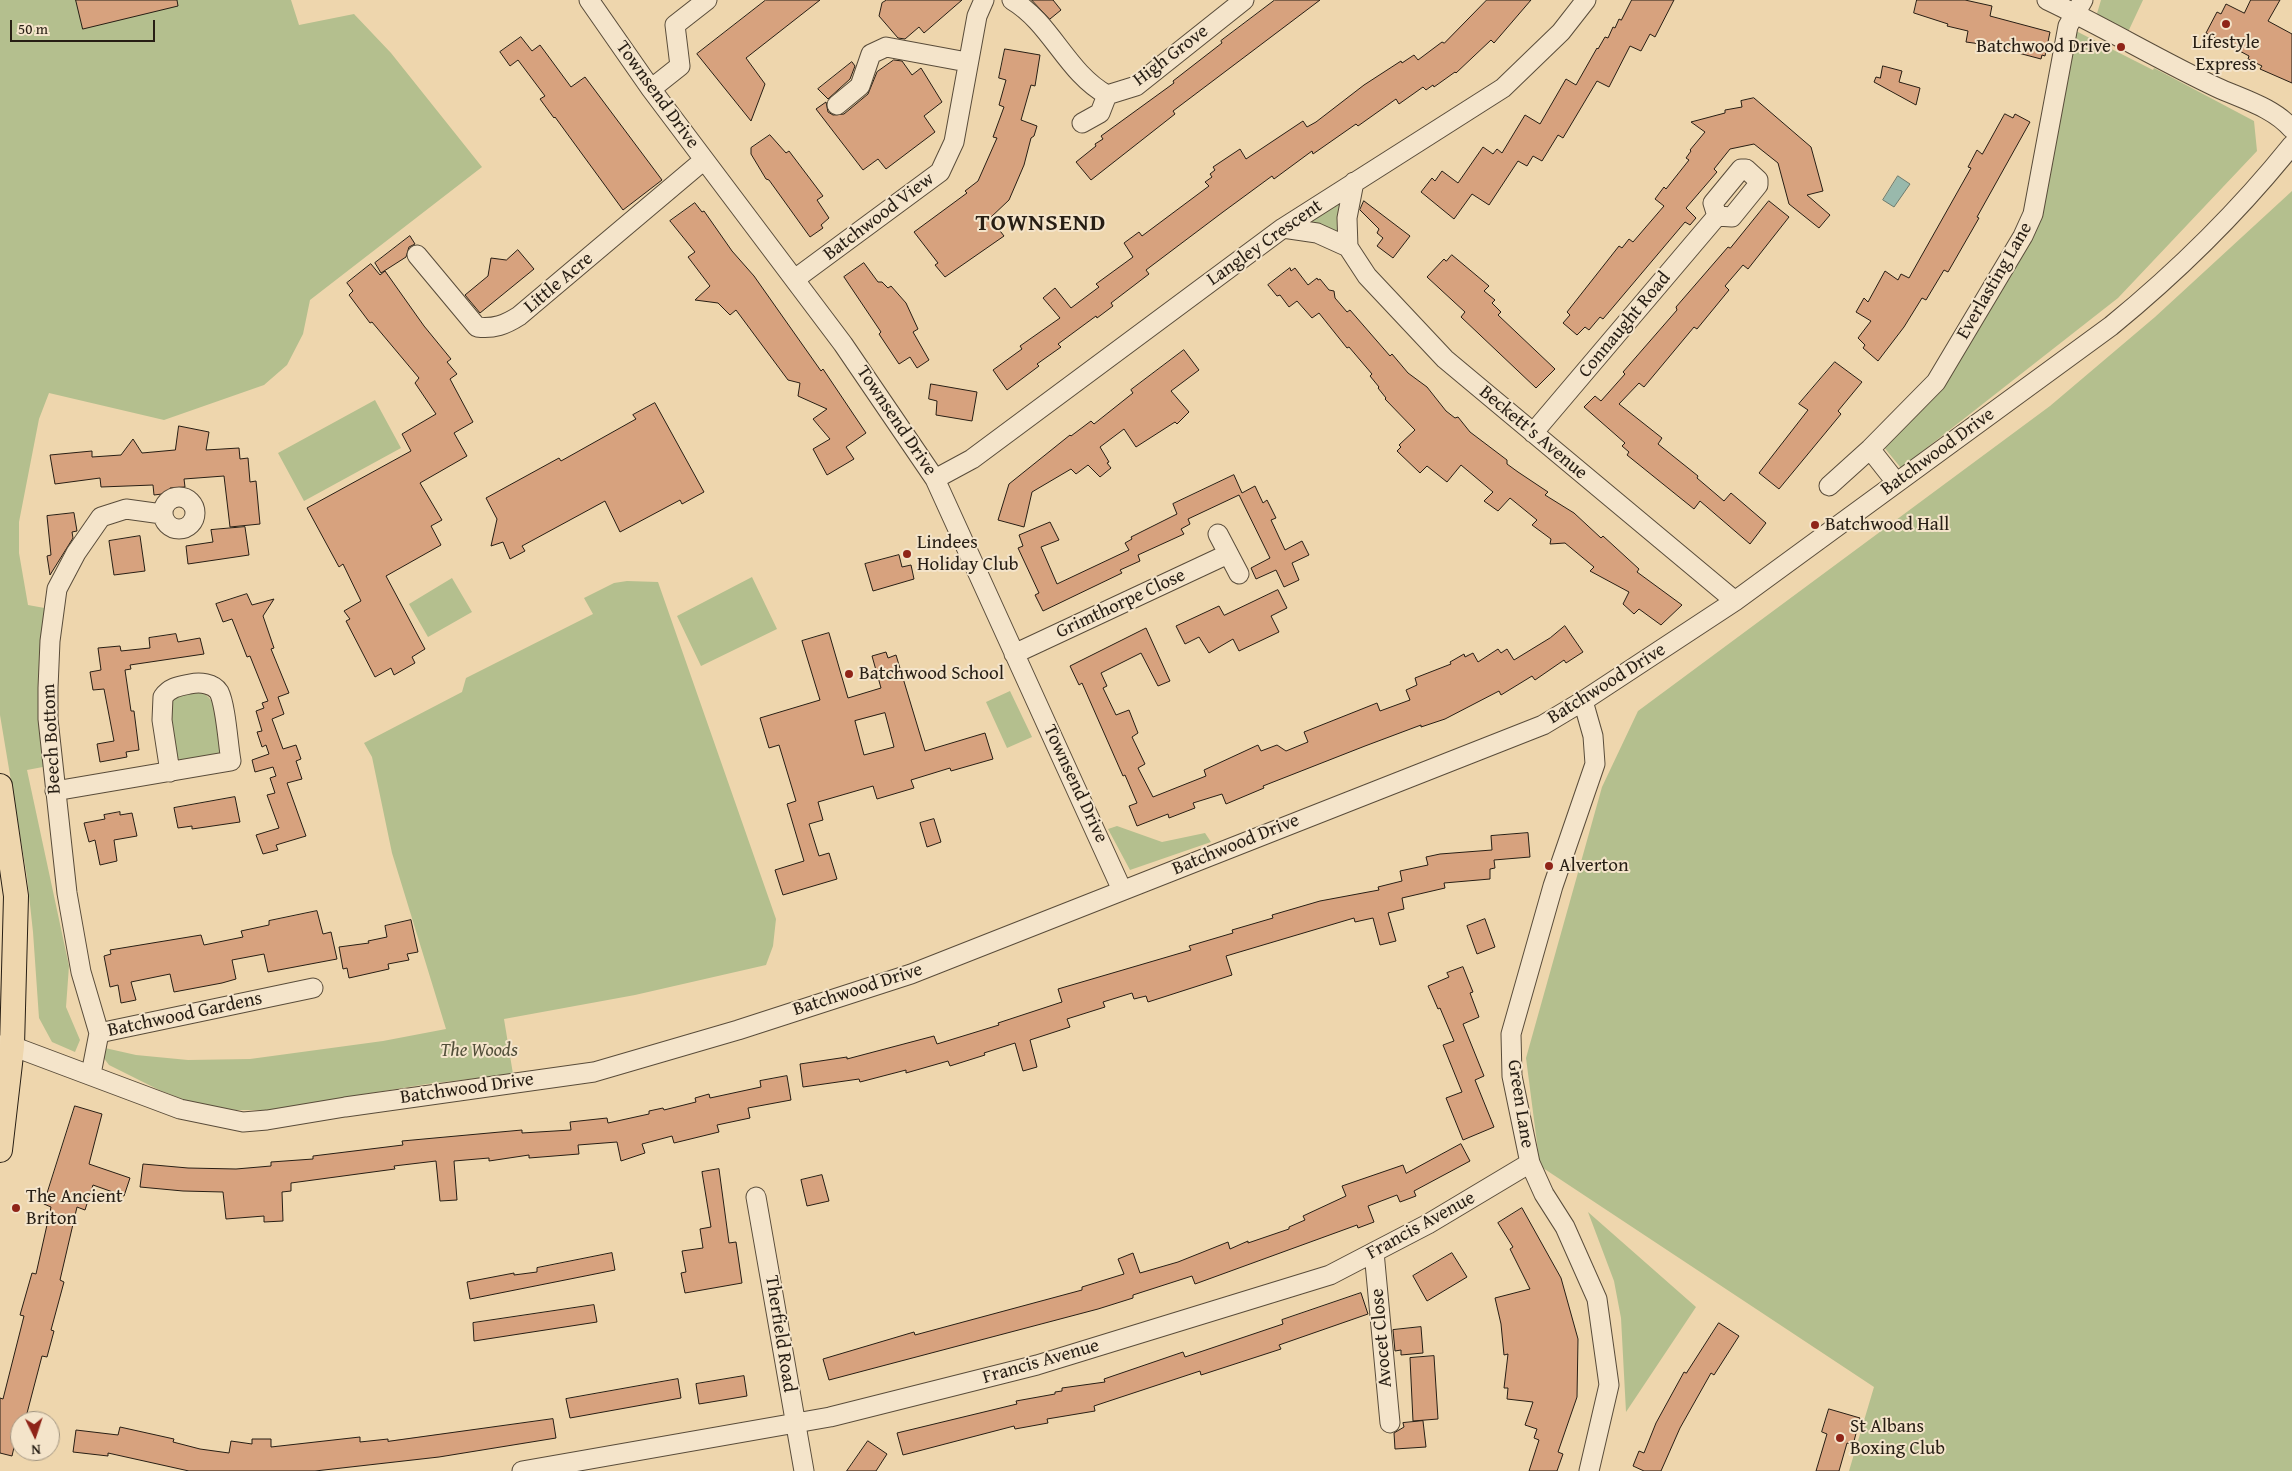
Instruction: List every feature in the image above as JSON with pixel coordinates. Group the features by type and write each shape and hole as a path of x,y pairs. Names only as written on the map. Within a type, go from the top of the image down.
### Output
{"main road":[{"path":"0,786 16,896 0,1150"}],"street":[{"name":"Townsend Drive","path":"589,0 651,89 796,279 843,344 935,479 1122,890"},
{"path":"651,89 680,66 675,25 707,0"},
{"name":"Batchwood View","path":"796,279 940,172 954,142 976,16 984,0"},
{"path":"1012,0 1041,23 1078,74 1092,87 1107,96 1100,113 1082,123"},
{"name":"High Grove","path":"1107,96 1136,86 1244,0"},
{"name":"Langley Crescent","path":"935,479 972,459 1282,228 1503,88 1561,32 1586,0"},
{"path":"2047,0 2080,7 2216,87 2257,105 2284,120 2292,129"},
{"name":"Everlasting Lane","path":"1828,486 1870,449 1936,382 2024,236 2033,214 2068,26 2080,7"},
{"path":"838,105 860,86 871,54 886,46 967,62"},
{"name":"Batchwood Drive","path":"6,1046 91,1074 180,1109 243,1122 594,1072 738,1030 911,974 1543,725 1583,702 1735,601 1896,482 2050,372 2149,295 2225,220 2292,145"},
{"name":"Little Acre","path":"417,255 477,327 489,328 505,325 519,316 704,160"},
{"path":"1282,228 1317,233 1348,248 1347,218 1354,182"},
{"name":"Connaught Road","path":"1532,433 1717,216"},
{"name":"Beckett's Avenue","path":"1348,248 1367,276 1445,359 1735,601"},
{"path":"1870,449 1896,482"},
{"name":"Beech Bottom","path":"99,1033 81,972 67,893 55,790 55,765 48,718 48,688 57,589 76,553 101,517 126,509 162,514"},
{"path":"1218,534 1239,574"},
{"name":"Grimthorpe Close","path":"1014,654 1228,554"},
{"path":"55,790 170,772 231,761 222,701 218,691 212,686 196,683 175,687 163,697 162,720 170,772"},
{"name":"Green Lane","path":"1583,702 1593,736 1595,764 1553,886 1511,1034 1512,1076 1530,1163 1544,1194 1565,1227 1598,1299 1609,1385 1589,1471"},
{"name":"Batchwood Gardens","path":"91,1074 99,1033 313,988"},
{"name":"Francis Avenue","path":"524,1471 830,1417 1037,1365 1330,1275 1428,1224 1530,1163"},
{"name":"Therfield Road","path":"756,1197 794,1423 804,1471"},
{"name":"Avocet Close","path":"1374,1252 1390,1423"}],"green space":[{"path":"0,0 291,0 299,25 354,14 391,53 482,167 310,300 303,334 287,365 264,385 164,420 49,393 39,419 19,522 19,553 28,605 50,609 48,766 27,770 69,966 66,1007 80,1040 75,1052 52,1042 39,1018 27,877 0,715"},
{"path":"2101,0 2143,0 2128,32 2096,17"},
{"path":"2074,30 2153,70 2154,68 2254,121 2257,151 2118,298 1901,468 1883,446 2025,238"},
{"path":"2292,191 2292,1471 1849,1471 1874,1387 1540,1166 1526,1058 1602,787 1638,711 2050,406 2155,317"},
{"path":"1341,199 1337,232 1306,221"},
{"path":"375,400 401,448 304,501 278,453"},
{"path":"752,577 777,629 701,666 677,616"},
{"path":"452,578 472,612 428,637 409,604"},
{"name":"The Woods","path":"627,581 658,582 776,919 773,946 766,965 635,995 504,1019 513,1074 427,1084 268,1110 235,1110 190,1102 159,1090 109,1065 103,1057 105,1048 136,1055 188,1060 250,1059 383,1041 446,1029 392,853 372,757 364,743 462,692 466,678 593,614 584,598 614,583"},
{"path":"198,691 206,695 215,708 219,724 221,751 211,758 198,762 184,761 175,755 170,723 171,705 178,694"},
{"path":"1010,691 1032,737 1007,748 986,702"},
{"path":"1117,826 1162,842 1205,833 1211,842 1130,870 1108,829"},
{"path":"1588,1212 1696,1307 1626,1412 1621,1318 1614,1281"}],"shaded area":[{"path":"1898,176 1910,184 1894,207 1883,200"}],"building":[{"path":"76,0 177,0 178,6 83,29"},
{"path":"766,0 820,0 746,58 765,84 751,121 697,54"},
{"path":"887,0 962,0 924,33 919,27 905,39 898,38 879,16 882,3"},
{"path":"1032,0 1053,0 1061,10 1050,19"},
{"path":"1275,0 1320,0 1173,111 1175,114 1091,180 1076,162 1103,139 1101,136 1174,83 1173,81 1222,43 1221,41"},
{"path":"1487,0 1531,0 1494,43 1491,40 1456,73 1434,87 1433,85 1426,90 1423,87 1399,104 1396,99 1358,126 1356,124 1313,154 1312,151 1274,179 1272,176 1223,212 1146,270 1149,274 1111,303 1113,306 1058,344 1061,347 1037,364 1039,366 1007,390 993,370 1022,349 1020,346 1060,318 1043,298 1055,288 1071,308 1099,287 1096,284 1133,257 1124,243 1139,232 1142,236 1209,186 1205,182 1212,177 1210,174 1215,170 1213,167 1240,149 1246,159 1303,121 1307,127 1316,122 1364,85 1401,61 1402,63 1414,55 1418,60 1442,42 1444,43"},
{"path":"1632,0 1674,0 1655,37 1650,34 1641,51 1630,46 1609,87 1597,81 1563,138 1558,135 1542,161 1533,156 1527,166 1518,161 1489,205 1472,194 1454,219 1421,192 1432,178 1435,181 1442,171 1458,183 1483,147 1493,154 1497,149 1502,153 1525,115 1540,124 1566,79 1576,85 1597,48 1605,37 1608,38 1613,27 1615,28 1619,19 1621,20"},
{"path":"1917,0 1965,0 1992,6 1990,16 2050,32 2045,56 2042,55 2041,59 1988,45 1966,42 1968,31 1947,26 1948,24 1914,13"},
{"path":"2251,0 2280,0 2268,21 2292,34 2292,83 2260,69 2262,66 2248,59 2249,56 2206,33 2217,12 2221,14 2226,4 2244,13"},
{"path":"521,37 532,51 540,45 571,87 585,77 662,180 623,210 540,99 545,96 518,60 510,66 500,52"},
{"path":"1005,49 1040,55 1035,86 1031,85 1021,120 1037,126 1034,136 1031,138 1024,165 1009,200 990,218 1004,236 945,277 935,265 938,263 914,232 967,193 965,191 978,181 997,138 993,137 1004,107 999,105 1006,80 999,78"},
{"path":"894,60 902,61 912,75 921,68 942,102 924,116 935,132 886,169 878,159 863,170 816,109 826,102 828,112 833,115 844,114 868,94 877,72"},
{"path":"852,62 855,66 850,79 828,99 818,89"},
{"path":"1883,66 1902,71 1899,82 1920,88 1916,105 1874,82 1876,77 1880,78"},
{"path":"1754,98 1811,147 1823,191 1807,195 1830,215 1819,228 1789,204 1778,163 1754,144 1730,149 1714,169 1717,172 1686,208 1696,218 1690,225 1685,222 1603,319 1600,317 1589,330 1585,327 1577,335 1563,323 1570,315 1567,312 1619,246 1622,248 1629,239 1633,242 1664,206 1655,199 1664,187 1666,189 1689,160 1686,158 1690,150 1705,132 1691,122 1725,113 1725,110 1742,107 1741,101"},
{"path":"2005,114 2013,118 2015,114 2030,122 1948,272 1944,270 1926,300 1922,298 1904,327 1878,361 1863,348 1865,345 1858,338 1871,321 1856,312 1864,298 1868,302 1885,271 1898,280 1901,274 1909,278 1971,168 1968,167 1977,150 1982,154"},
{"path":"770,135 786,153 789,151 823,196 817,200 829,218 821,225 823,228 810,237 769,180 766,179 751,154 751,148"},
{"path":"1364,201 1410,236 1393,258 1377,246 1383,238 1377,233 1379,229 1360,210"},
{"path":"1769,201 1789,217 1748,269 1743,265 1725,286 1729,290 1697,329 1694,327 1644,387 1639,383 1619,404 1662,438 1658,444 1698,476 1697,478 1724,501 1731,493 1766,523 1750,544 1700,501 1694,509 1627,455 1629,452 1622,446 1625,443 1584,407 1595,396 1601,401 1625,374 1623,372 1677,310 1676,307 1728,247 1730,248"},
{"path":"695,203 702,212 704,211 732,251 754,276 821,371 823,369 866,433 846,447 854,459 827,475 813,449 830,439 813,419 827,409 798,396 800,383 788,380 736,310 730,315 718,303 695,300 710,286 688,257 695,252 670,221"},
{"path":"410,236 415,244 409,247 406,257 381,273 375,263"},
{"path":"518,250 534,269 480,313 465,295 488,276 491,258 506,260"},
{"path":"1452,255 1489,286 1484,291 1495,300 1492,303 1501,312 1498,315 1555,369 1536,388 1461,317 1465,312 1427,277 1444,259 1446,261"},
{"path":"864,263 878,282 882,282 888,288 891,286 906,303 918,329 913,332 929,360 917,368 910,357 899,364 879,334 881,332 844,277"},
{"path":"371,264 380,275 385,271 424,326 451,359 447,362 457,374 450,379 473,422 454,433 467,456 420,483 442,520 431,526 441,545 386,576 425,649 412,657 415,663 394,675 391,668 375,677 346,621 350,619 344,611 361,601 343,564 339,567 307,508 411,451 402,434 436,414 415,383 419,378 372,322 370,323 349,295 353,291 347,283"},
{"path":"1290,268 1291,271 1295,268 1308,285 1317,278 1329,290 1334,291 1335,298 1347,312 1350,310 1390,356 1392,354 1408,373 1427,387 1446,411 1455,418 1458,417 1470,432 1507,460 1507,464 1548,492 1545,495 1574,513 1601,538 1603,536 1639,569 1637,572 1682,605 1661,625 1639,609 1634,614 1623,604 1629,592 1590,571 1594,567 1565,543 1550,544 1551,539 1532,525 1537,520 1510,498 1498,511 1484,501 1493,492 1461,465 1447,482 1427,466 1420,473 1397,451 1401,447 1399,445 1415,430 1385,399 1379,387 1370,376 1372,374 1349,347 1347,348 1319,313 1312,318 1297,301 1289,307 1280,295 1277,296 1268,285"},
{"path":"1184,350 1199,370 1171,391 1189,412 1177,424 1175,422 1136,447 1124,429 1100,447 1111,468 1100,477 1088,465 1076,474 1071,469 1032,492 1024,527 998,520 1009,484 1070,435 1091,421 1094,424 1133,393 1131,390"},
{"path":"1835,362 1862,382 1838,411 1841,414 1779,489 1759,473 1808,410 1799,404"},
{"path":"931,384 977,392 972,421 936,415 937,401 929,399"},
{"path":"655,403 704,492 682,504 680,500 620,532 605,501 522,546 525,551 510,559 503,542 491,546 497,519 486,498 559,458 561,461 636,419 633,415"},
{"path":"179,426 209,432 206,450 239,448 240,459 248,458 250,482 256,481 260,524 230,527 224,476 184,479 185,487 170,488 170,493 154,495 153,485 101,487 100,478 55,484 50,455 92,451 92,457 121,455 133,439 142,453 175,450"},
{"path":"1234,475 1242,493 1255,486 1263,503 1267,500 1276,518 1271,520 1285,550 1302,541 1309,555 1292,563 1299,580 1284,587 1276,570 1256,579 1251,568 1270,558 1239,495 1188,519 1190,524 1181,529 1184,534 1138,555 1140,561 1120,570 1122,573 1043,611 1035,595 1039,593 1018,548 1023,546 1019,535 1050,522 1059,540 1041,547 1057,584 1129,550 1125,543 1132,539 1131,537 1177,514 1173,504"},
{"path":"74,513 77,531 72,532 73,538 50,575 47,556 51,555 47,516"},
{"path":"245,527 249,555 188,564 186,546 213,542 211,530"},
{"path":"140,536 145,571 114,575 109,541"},
{"path":"899,555 902,567 911,565 914,579 873,591 865,564"},
{"path":"1278,590 1287,608 1271,616 1279,632 1239,651 1233,639 1209,653 1199,637 1185,644 1176,626 1219,606 1224,615"},
{"path":"247,594 252,605 274,599 263,616 274,648 271,649 289,693 278,697 284,714 272,719 283,749 296,745 301,759 296,761 302,779 287,783 306,836 276,845 278,850 263,854 256,835 279,828 267,795 275,793 270,778 276,776 273,767 255,772 252,760 269,754 266,745 262,747 257,732 262,731 256,711 264,708 262,703 268,701 250,656 247,657 232,619 223,622 216,604"},
{"path":"1565,626 1583,652 1566,663 1564,660 1535,680 1532,676 1501,695 1499,691 1445,719 1421,727 1421,725 1365,746 1263,786 1264,788 1226,804 1222,794 1193,803 1195,808 1169,818 1168,814 1137,826 1129,806 1137,803 1082,683 1079,685 1070,666 1146,628 1170,681 1158,686 1141,653 1101,673 1107,686 1103,688 1116,715 1129,710 1138,733 1132,737 1145,764 1138,768 1153,797 1206,776 1204,770 1258,745 1261,751 1277,745 1286,751 1308,742 1304,732 1377,703 1380,711 1410,700 1406,690 1417,685 1415,678 1451,664 1450,662 1464,654 1465,657 1473,653 1478,662 1498,649 1501,653 1507,649 1514,660 1550,638"},
{"path":"829,633 848,698 881,688 872,656 886,652 888,658 896,655 925,751 985,733 993,759 951,771 950,768 911,780 914,788 877,799 873,786 818,802 823,820 809,824 819,856 829,853 837,879 783,895 775,870 804,861 787,804 796,801 779,745 769,748 760,718 820,700 802,641","holes":["885,713 894,747 864,755 855,721"]},
{"path":"176,634 178,642 200,638 204,654 130,665 131,669 125,670 131,711 134,711 139,750 126,752 127,757 100,762 97,744 114,741 104,689 93,690 90,672 101,670 98,648 120,646 121,651 150,648 149,638"},
{"path":"235,797 240,822 192,829 192,826 178,828 174,808"},
{"path":"120,812 120,815 132,813 137,836 114,840 117,861 100,865 95,840 89,842 84,823 105,819 104,815"},
{"path":"934,819 941,842 927,847 920,823"},
{"path":"1528,833 1530,857 1494,860 1495,868 1490,869 1490,879 1444,883 1445,888 1402,898 1404,909 1388,913 1396,941 1380,945 1373,918 1355,922 1354,918 1226,956 1232,975 1148,1002 1146,996 1134,999 1132,993 1103,1002 1105,1007 1067,1019 1070,1027 1030,1040 1037,1067 1023,1071 1015,1043 950,1066 948,1061 906,1073 906,1070 860,1082 859,1079 803,1087 800,1064 847,1057 847,1059 934,1036 937,1044 999,1025 998,1023 1062,1002 1058,989 1191,950 1189,946 1233,933 1232,930 1273,918 1272,915 1320,901 1379,890 1378,887 1402,881 1400,871 1428,865 1426,857 1440,854 1492,850 1491,836"},
{"path":"317,911 323,934 331,932 337,959 268,972 264,954 232,960 236,979 174,992 170,974 131,982 136,1000 121,1003 118,985 110,987 104,956 111,954 110,950 201,935 204,945 243,937 241,931 269,925 269,921"},
{"path":"1485,919 1495,947 1477,954 1467,926"},
{"path":"411,920 418,952 407,954 409,960 388,964 389,969 349,978 347,968 343,969 339,947 369,943 368,941 387,937 385,926"},
{"path":"1463,967 1473,992 1470,993 1479,1017 1463,1024 1484,1076 1475,1080 1494,1127 1463,1140 1446,1098 1462,1092 1443,1045 1454,1041 1428,986 1449,977 1447,973"},
{"path":"787,1076 791,1100 748,1108 750,1118 717,1125 719,1132 674,1143 672,1136 642,1144 645,1153 621,1161 617,1142 578,1145 579,1154 529,1158 529,1155 489,1161 489,1158 454,1161 457,1200 440,1201 436,1161 394,1166 395,1169 291,1183 291,1191 282,1192 283,1221 264,1222 264,1216 226,1219 223,1192 140,1187 143,1164 188,1168 236,1169 271,1166 271,1162 313,1159 313,1156 403,1145 402,1141 522,1130 522,1133 571,1130 570,1122 607,1118 608,1123 649,1114 649,1111 663,1108 664,1110 696,1102 695,1098 709,1094 710,1098 761,1087 760,1081"},
{"path":"75,1106 102,1114 89,1164 130,1178 124,1196 93,1185 85,1210 77,1207 60,1280 64,1282 51,1330 54,1331 47,1357 42,1356 28,1411 10,1411 10,1456 0,1453 0,1398 3,1399 24,1316 20,1315 32,1273 36,1274 51,1207 44,1204"},
{"path":"1461,1144 1470,1161 1414,1191 1416,1196 1400,1202 1397,1195 1368,1206 1374,1222 1358,1228 1357,1225 1195,1284 1192,1276 1133,1295 1133,1298 1098,1309 829,1380 823,1359 914,1332 915,1335 1082,1290 1082,1287 1124,1274 1118,1259 1133,1253 1140,1273 1178,1262 1228,1242 1230,1249 1248,1241 1248,1243 1289,1229 1289,1227 1305,1220 1303,1216 1346,1196 1342,1186 1403,1165 1406,1173"},
{"path":"719,1169 729,1243 736,1242 742,1283 685,1293 681,1273 686,1272 682,1251 703,1248 700,1229 711,1227 702,1172"},
{"path":"822,1175 829,1201 807,1206 801,1180"},
{"path":"1522,1208 1561,1278 1578,1339 1577,1397 1558,1452 1563,1454 1557,1471 1529,1471 1539,1440 1534,1438 1537,1429 1525,1425 1533,1402 1507,1399 1508,1388 1504,1388 1508,1354 1504,1355 1501,1324 1495,1298 1530,1289 1510,1249 1513,1247 1498,1223"},
{"path":"612,1253 615,1270 470,1299 467,1282 514,1273 514,1275 537,1272 537,1268"},
{"path":"1452,1253 1467,1277 1427,1301 1413,1276"},
{"path":"1361,1293 1368,1314 1279,1345 1281,1349 1201,1375 1200,1371 1094,1406 1095,1411 1047,1419 1048,1423 1015,1429 1014,1426 903,1455 897,1433 1017,1404 1016,1401 1055,1394 1055,1392 1062,1391 1062,1388 1105,1382 1104,1379 1183,1352 1185,1357 1283,1324 1282,1320"},
{"path":"594,1305 597,1322 474,1341 473,1323"},
{"path":"1719,1323 1739,1336 1714,1375 1711,1373 1680,1428 1661,1471 1644,1471 1633,1466 1639,1451 1644,1453 1656,1423 1684,1372 1686,1373"},
{"path":"1421,1327 1423,1353 1401,1355 1401,1350 1395,1351 1393,1330"},
{"path":"1434,1356 1438,1419 1413,1421 1410,1358"},
{"path":"744,1376 747,1396 699,1404 696,1384"},
{"path":"678,1379 681,1398 570,1418 566,1399"},
{"name":"St Albans Boxing Club","path":"1829,1409 1860,1418 1853,1445 1847,1443 1839,1471 1816,1471 1827,1434 1822,1432"},
{"path":"553,1419 556,1438 439,1457 315,1471 189,1471 108,1453 108,1456 73,1452 76,1430 118,1435 120,1427 174,1439 173,1442 200,1449 229,1453 231,1441 252,1444 252,1439 271,1439 271,1447 360,1437 360,1442 388,1439 388,1441"},
{"path":"1423,1421 1426,1447 1395,1449 1394,1433 1404,1427 1403,1423"},
{"path":"868,1441 887,1454 876,1471 847,1471"}],"place":[{"name":"Lifestyle Express","path":"2226,24"},
{"name":"Batchwood Drive","path":"2121,47"},
{"name":"Batchwood Hall","path":"1815,525"},
{"name":"Lindees Holiday Club","path":"907,554"},
{"name":"Batchwood School","path":"849,674"},
{"name":"Alverton","path":"1549,866"},
{"name":"The Ancient Briton","path":"16,1208"},
{"name":"St Albans Boxing Club","path":"1840,1438"}],"district":[{"name":"TOWNSEND","path":"1041,224"}]}
